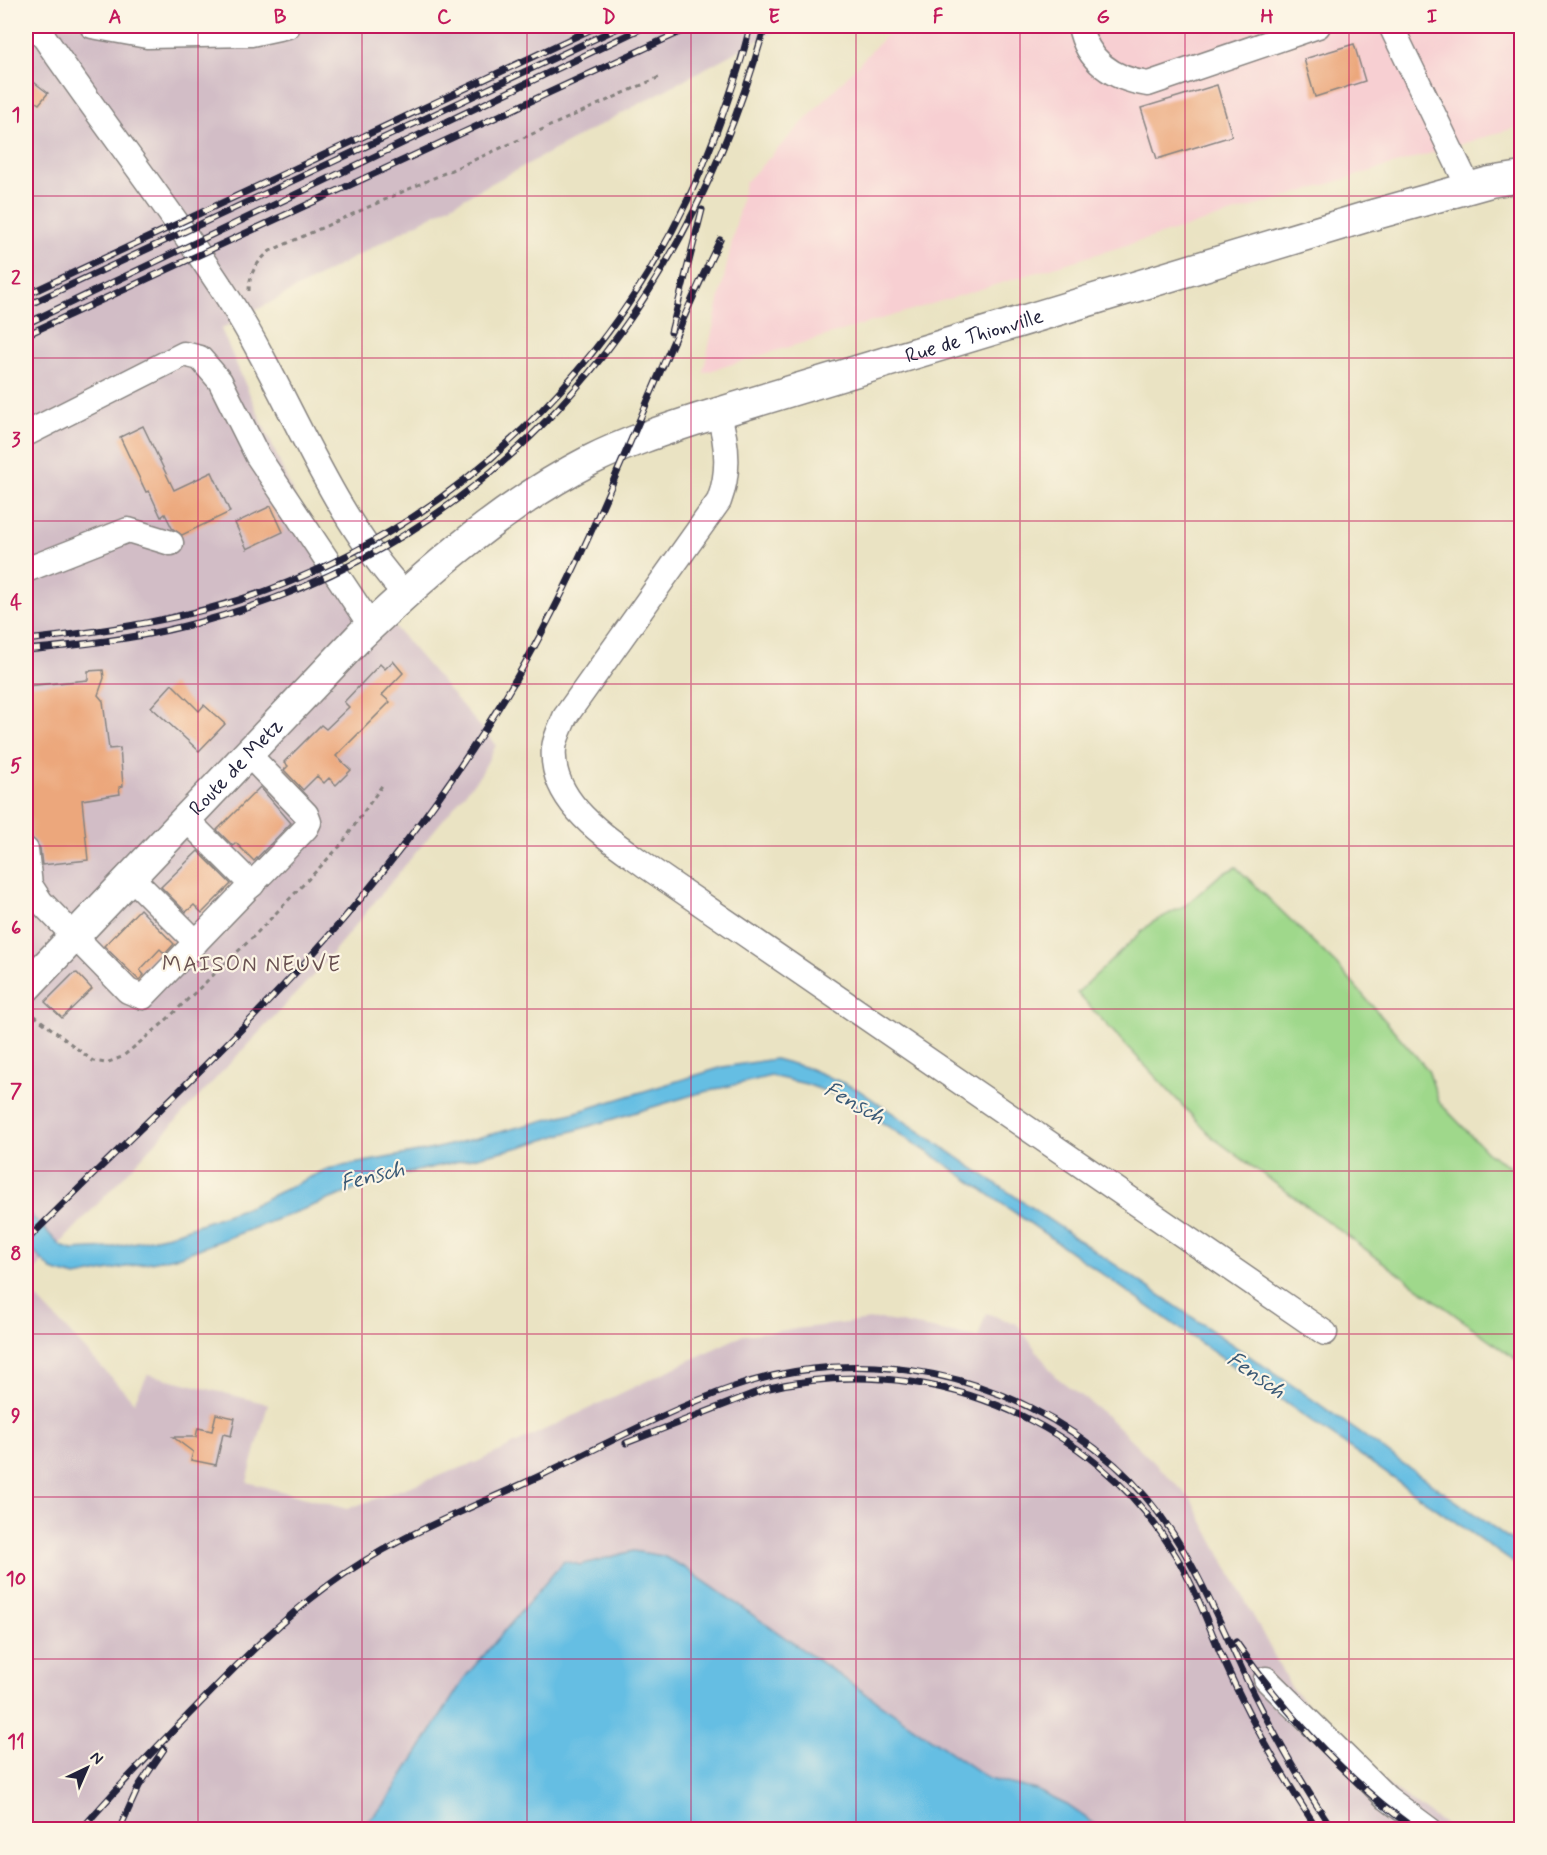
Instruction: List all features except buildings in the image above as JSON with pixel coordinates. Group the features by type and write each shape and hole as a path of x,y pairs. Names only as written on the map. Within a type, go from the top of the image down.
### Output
{"main road":[{"name":"Rue de Thionville","path":"453,554 518,504 576,468 640,439 718,413 1469,188 1521,177"},
{"name":"Route de Metz","path":"26,987 370,626 453,554"}],"street":[{"path":"32,26 44,37 222,289 351,525 378,564 405,594"},
{"path":"92,26 147,36 251,34 288,26"},
{"path":"1080,26 1084,44 1097,62 1133,82 1148,84 1318,26"},
{"path":"1391,26 1469,188"},
{"path":"26,434 184,354 200,358 220,381 256,455 370,626"},
{"path":"718,413 726,443 727,462 726,482 719,501 565,717 554,747 558,778 572,804 603,834 646,866 1325,1333"},
{"path":"26,570 128,530 171,543"},
{"path":"26,850 29,892 128,991 143,997 252,885 306,828 309,822 306,814 248,754"},
{"path":"186,819 252,885"},
{"path":"131,877 196,942"},
{"path":"1266,1679 1387,1798 1430,1830"}],"path":[{"path":"248,335 249,280 258,261 270,251 662,76"}],"shaded area":[{"path":"26,26 784,26 221,329 307,525 496,745 481,774 319,969 26,1280"},
{"path":"895,26 1521,26 1521,126 703,373 745,183"},
{"path":"26,1286 134,1402 148,1374 268,1404 247,1482 347,1509 477,1462 743,1335 880,1319 978,1338 986,1313 1017,1324 1055,1376 1108,1417 1191,1499 1292,1689 1389,1786 1451,1829 26,1829"}],"green space":[{"path":"1236,867 1336,964 1428,1070 1439,1102 1489,1154 1521,1173 1521,1363 1212,1137 1077,993 1151,923 1186,905 1220,875"}],"water":[{"name":"Fensch","path":"775,1059 808,1068 857,1089 1302,1392 1521,1547 1521,1568 937,1158 844,1098 806,1084 771,1076 696,1094 520,1147 386,1178 180,1256 76,1277 52,1270 26,1244 26,1210 61,1246 72,1250 110,1248 169,1235 251,1206 327,1169 434,1149 573,1113 723,1067"},
{"path":"633,1551 663,1556 685,1568 989,1779 1036,1790 1067,1805 1102,1829 360,1829 385,1804 466,1676 564,1561 580,1565"}],"railway":[{"path":"26,295 598,26"},
{"path":"26,306 622,26"},
{"path":"26,324 646,26"},
{"path":"26,335 693,26"},
{"path":"26,640 147,623 237,601 266,591 343,557 414,516 481,467 541,411 595,349 642,282 683,209 716,133 750,26"},
{"path":"26,650 106,641 165,631 294,590 393,542 481,480 559,408 626,325 682,233 729,133 765,26"},
{"path":"671,332 702,210"},
{"path":"26,1241 217,1054 291,977 376,880 444,789 507,694 567,584 720,240"},
{"path":"81,1830 139,1766 276,1628 351,1569 432,1525 683,1407 731,1388 781,1374 832,1367 883,1367 934,1374 983,1388 1030,1408 1074,1433 1115,1465 1138,1488 1176,1538 1192,1565 1277,1737 1333,1830"},
{"path":"626,1443 765,1389 824,1379 883,1379 942,1388 998,1405 1051,1431 1099,1465 1141,1507 1176,1556 1190,1581 1223,1659 1255,1725 1318,1830"},
{"path":"1236,1642 1275,1694 1318,1744 1365,1789 1416,1830"},
{"path":"119,1830 139,1786 164,1749"}],"district":[{"name":"MAISON NEUVE","path":"252,963"}]}
